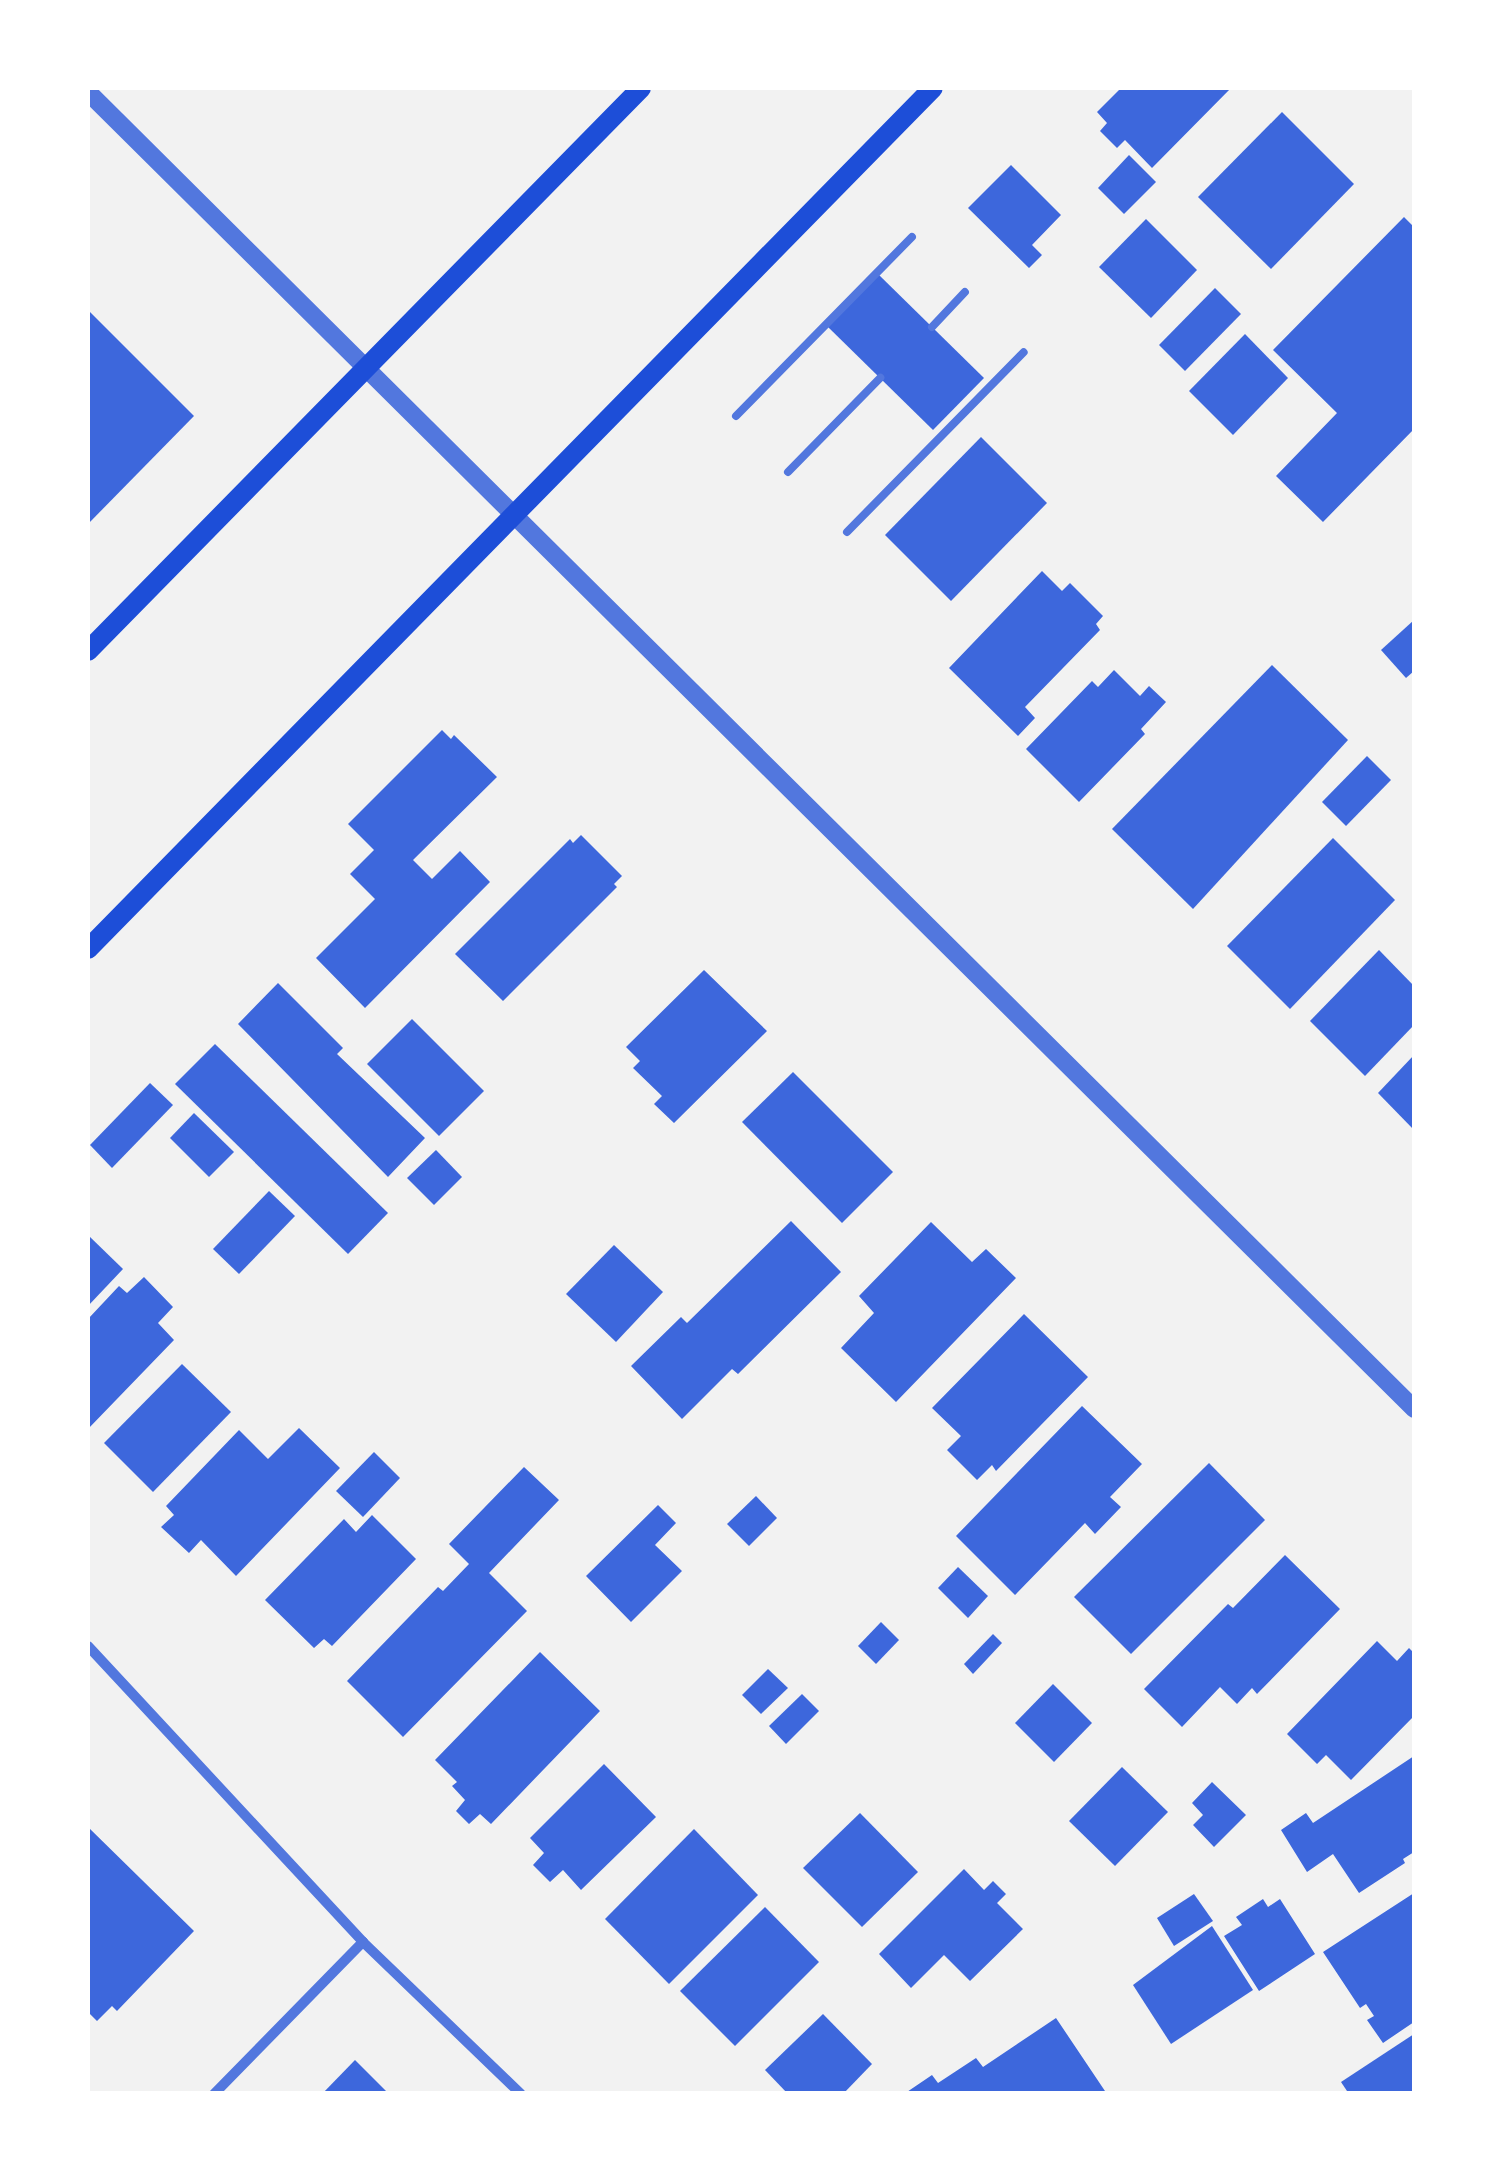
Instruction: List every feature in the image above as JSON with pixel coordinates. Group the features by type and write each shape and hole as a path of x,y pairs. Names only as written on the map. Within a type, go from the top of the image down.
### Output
{"main road":[{"path":"88,651 640,88"},
{"path":"88,949 933,88"}],"street":[{"path":"88,92 1414,1410"},
{"path":"88,1646 363,1942 521,2094"},
{"path":"214,2094 363,1942"}],"lane":[{"path":"736,416 912,238"},
{"path":"932,327 965,292"},
{"path":"847,532 1024,352"},
{"path":"788,472 880,378"}],"building":[{"path":"1121,88 1231,88 1152,168 1125,140 1117,148 1100,131 1107,123 1097,112"},
{"path":"1282,112 1354,184 1271,269 1198,197"},
{"path":"1129,155 1156,182 1124,214 1098,188"},
{"path":"1011,165 1061,215 1032,245 1042,255 1029,268 968,208"},
{"path":"1404,217 1414,227 1414,429 1323,522 1276,476 1337,413 1273,350"},
{"path":"1146,219 1197,270 1151,318 1099,267"},
{"path":"878,274 984,378 933,430 828,327"},
{"path":"1215,288 1241,314 1185,371 1159,345"},
{"path":"88,310 194,416 88,524"},
{"path":"1245,334 1288,378 1233,435 1189,391"},
{"path":"981,437 1047,503 951,601 885,535"},
{"path":"1042,571 1062,591 1070,583 1103,616 1096,624 1100,630 1025,707 1035,718 1018,736 949,668"},
{"path":"1414,620 1414,671 1406,678 1381,650"},
{"path":"1272,665 1348,740 1193,909 1112,829"},
{"path":"1114,670 1140,696 1149,686 1166,702 1141,729 1145,734 1079,802 1026,749 1092,681 1098,687"},
{"path":"442,730 451,739 454,735 497,777 413,860 432,879 460,851 490,882 365,1008 316,958 375,899 350,874 374,850 348,824"},
{"path":"1367,756 1391,780 1346,826 1322,802"},
{"path":"581,835 622,876 614,884 617,887 503,1001 455,954 570,839 573,843"},
{"path":"1333,838 1395,900 1290,1009 1227,946"},
{"path":"1379,950 1414,986 1414,1025 1365,1076 1310,1021"},
{"path":"704,970 767,1031 674,1123 654,1104 662,1096 633,1068 640,1061 626,1047"},
{"path":"278,983 343,1048 337,1054 425,1138 388,1177 238,1024"},
{"path":"412,1019 484,1091 439,1136 367,1064"},
{"path":"215,1044 388,1213 348,1254 175,1084"},
{"path":"1414,1055 1414,1130 1378,1093"},
{"path":"793,1072 893,1172 842,1223 742,1122"},
{"path":"150,1083 173,1105 112,1168 90,1145"},
{"path":"194,1113 234,1152 209,1177 170,1138"},
{"path":"436,1150 462,1177 434,1205 407,1178"},
{"path":"269,1191 295,1216 239,1274 213,1249"},
{"path":"791,1221 841,1272 738,1374 732,1369 682,1419 631,1366 681,1317 687,1323"},
{"path":"931,1222 972,1262 986,1249 1016,1278 896,1402 841,1348 874,1313 859,1296"},
{"path":"88,1235 123,1269 88,1306"},
{"path":"614,1245 663,1292 616,1342 566,1294"},
{"path":"144,1277 173,1307 158,1323 174,1340 88,1429 88,1319 119,1286 127,1293"},
{"path":"1024,1314 1088,1377 996,1471 992,1465 977,1480 947,1450 961,1436 932,1408"},
{"path":"182,1364 231,1412 153,1492 104,1443"},
{"path":"1082,1406 1142,1464 1110,1497 1121,1507 1095,1534 1085,1523 1015,1595 956,1536"},
{"path":"299,1428 340,1468 236,1576 201,1540 189,1553 161,1527 174,1515 166,1506 239,1430 268,1459"},
{"path":"374,1452 400,1478 363,1517 336,1491"},
{"path":"1209,1463 1265,1520 1131,1654 1074,1597"},
{"path":"524,1467 559,1500 489,1573 527,1611 403,1737 347,1681 438,1587 443,1591 469,1564 449,1544"},
{"path":"756,1496 777,1518 749,1546 727,1524"},
{"path":"658,1505 676,1523 655,1545 682,1571 631,1622 586,1576"},
{"path":"372,1515 416,1559 332,1646 324,1639 314,1648 265,1600 344,1519 356,1532"},
{"path":"1285,1555 1340,1609 1257,1694 1252,1688 1237,1704 1220,1687 1182,1727 1144,1689 1228,1604 1233,1608"},
{"path":"958,1567 988,1596 968,1618 938,1588"},
{"path":"881,1622 899,1640 876,1664 858,1646"},
{"path":"993,1634 1002,1643 973,1674 964,1664"},
{"path":"1377,1641 1397,1661 1409,1648 1414,1653 1414,1716 1351,1780 1326,1755 1317,1764 1287,1734"},
{"path":"540,1652 600,1711 491,1824 480,1814 469,1824 456,1811 465,1800 452,1786 457,1782 435,1760"},
{"path":"768,1669 788,1688 761,1714 742,1695"},
{"path":"1053,1684 1092,1723 1054,1762 1015,1723"},
{"path":"802,1694 819,1711 786,1744 769,1726"},
{"path":"1414,1756 1414,1852 1403,1859 1405,1863 1359,1893 1333,1854 1307,1872 1281,1830 1306,1813 1313,1823"},
{"path":"604,1764 656,1817 581,1890 563,1870 550,1882 533,1865 544,1853 530,1838"},
{"path":"1122,1767 1168,1812 1115,1866 1069,1821"},
{"path":"1212,1782 1246,1815 1214,1847 1193,1825 1203,1815 1192,1803"},
{"path":"860,1813 918,1872 862,1927 803,1868"},
{"path":"88,1827 194,1931 117,2011 112,2006 97,2021 88,2012"},
{"path":"694,1829 758,1895 669,1984 605,1919"},
{"path":"964,1869 984,1890 993,1881 1006,1894 997,1903 1023,1929 970,1981 944,1955 911,1988 879,1954"},
{"path":"1414,1893 1414,2022 1383,2043 1367,2020 1374,2016 1366,2004 1360,2008 1323,1952"},
{"path":"1194,1894 1213,1921 1174,1946 1157,1918"},
{"path":"1263,1899 1268,1907 1280,1899 1315,1954 1259,1991 1224,1936 1242,1925 1236,1917"},
{"path":"765,1907 819,1962 735,2046 680,1991"},
{"path":"1212,1926 1253,1990 1171,2044 1133,1985"},
{"path":"823,2014 872,2064 843,2094 788,2094 765,2070"},
{"path":"1056,2018 1107,2094 904,2094 932,2075 938,2083 976,2058 983,2067"},
{"path":"1414,2034 1414,2094 1349,2094 1341,2082"},
{"path":"355,2060 389,2094 322,2094"}]}
